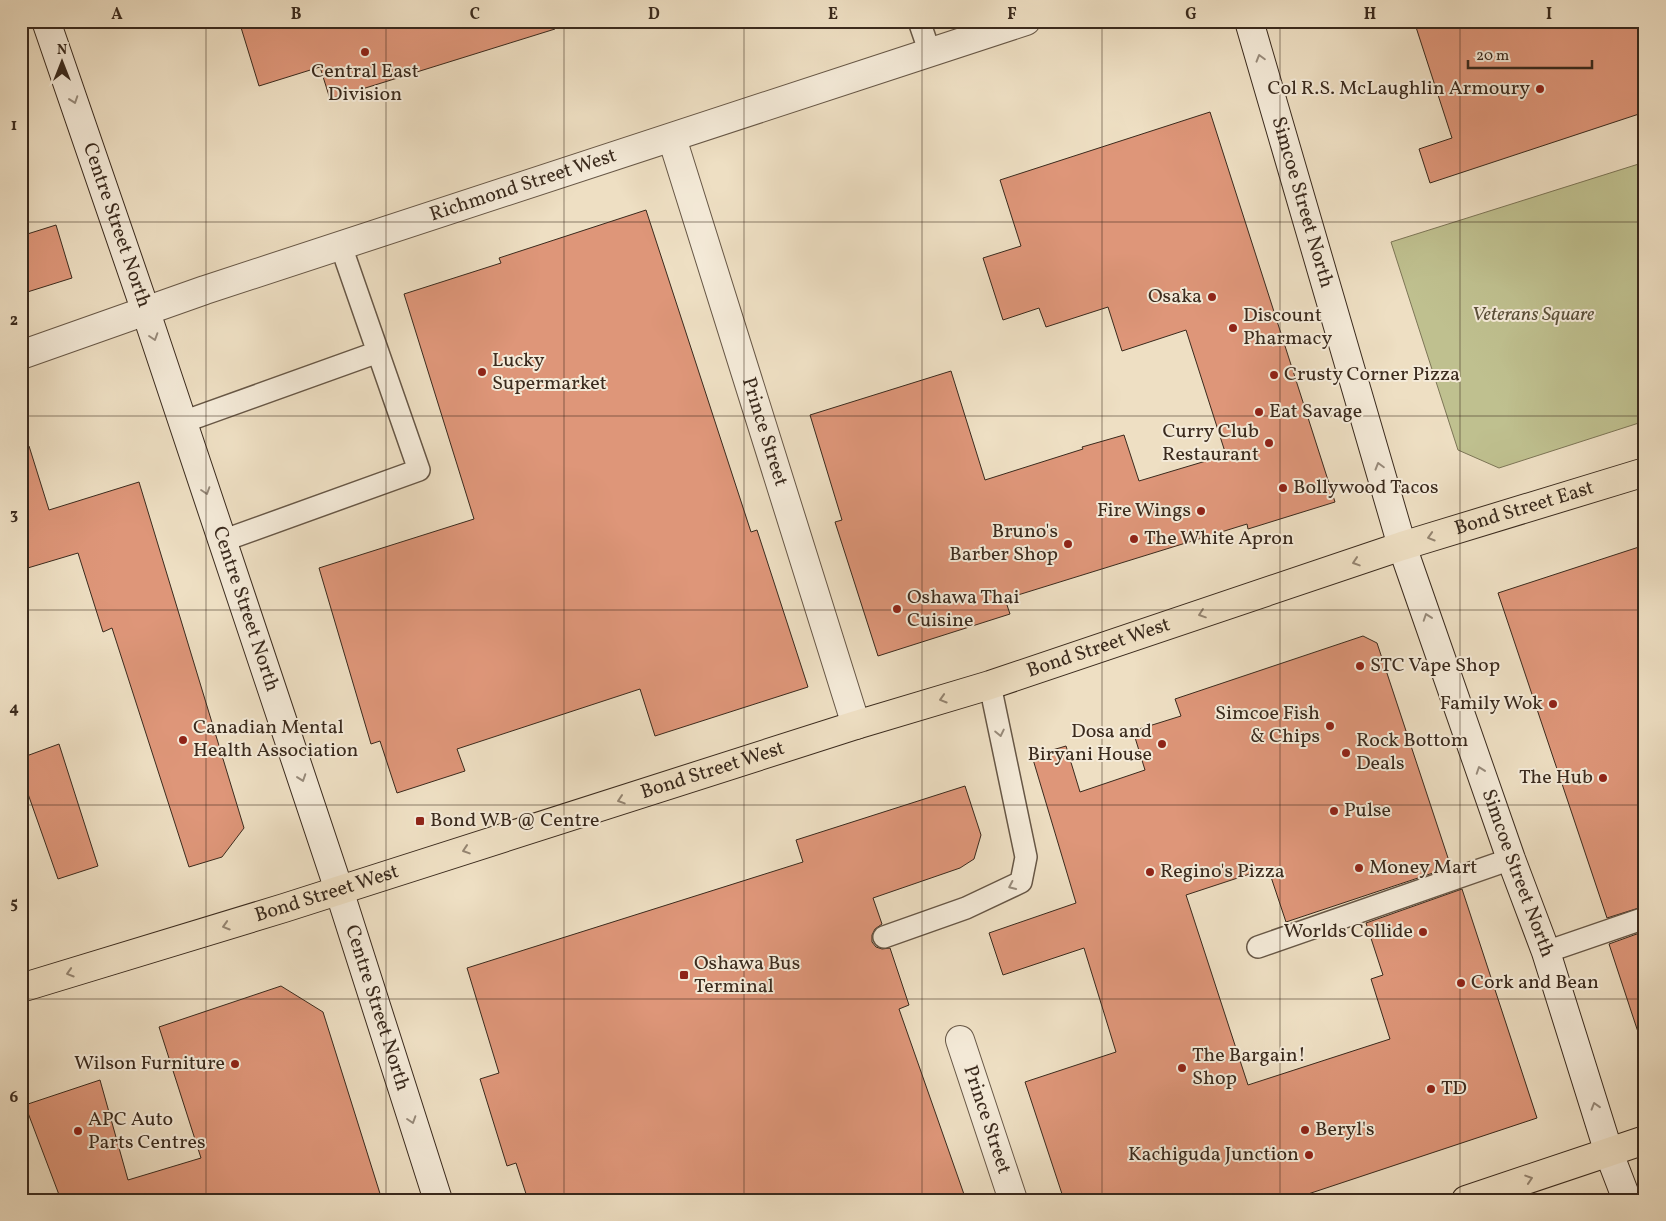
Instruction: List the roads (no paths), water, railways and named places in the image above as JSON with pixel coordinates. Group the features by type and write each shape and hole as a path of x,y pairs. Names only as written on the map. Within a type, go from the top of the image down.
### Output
{"main road":[{"name":"Centre Street North","path":"46,21 146,312 339,890 438,1200"},
{"name":"Richmond Street West","path":"21,355 205,290 1026,21"},
{"name":"Simcoe Street North","path":"1250,21 1402,546 1511,860 1546,952 1609,1153 1627,1200"},
{"name":"Prince Street","path":"672,138 856,725"},
{"name":"Bond Street East","path":"1402,546 1645,472"},
{"name":"Bond Street West","path":"21,988 339,890 856,725 990,685 1402,546"},
{"name":"Prince Street","path":"960,1040 1013,1200"},
{"path":"1466,1200 1645,1140"}],"lane":[{"path":"919,21 930,53"},
{"path":"222,541 419,470 340,246"},
{"path":"183,422 378,352"},
{"path":"884,937 966,908 1021,882 1026,857 990,685"},
{"path":"1258,947 1511,860"},
{"path":"1546,952 1645,918"}],"place":[{"name":"Central East Division","path":"365,52"},
{"name":"Col R.S. McLaughlin Armoury","path":"1540,89"},
{"name":"Osaka","path":"1212,297"},
{"name":"Discount Pharmacy","path":"1233,328"},
{"name":"Lucky Supermarket","path":"482,372"},
{"name":"Crusty Corner Pizza","path":"1274,375"},
{"name":"Eat Savage","path":"1259,412"},
{"name":"Curry Club Restaurant","path":"1269,443"},
{"name":"Bollywood Tacos","path":"1283,488"},
{"name":"Fire Wings","path":"1201,511"},
{"name":"The White Apron","path":"1134,539"},
{"name":"Bruno's Barber Shop","path":"1068,544"},
{"name":"Oshawa Thai Cuisine","path":"897,609"},
{"name":"STC Vape Shop","path":"1360,666"},
{"name":"Family Wok","path":"1553,704"},
{"name":"Simcoe Fish & Chips","path":"1330,726"},
{"name":"Canadian Mental Health Association","path":"183,740"},
{"name":"Dosa and Biryani House","path":"1162,744"},
{"name":"Rock Bottom Deals","path":"1346,753"},
{"name":"The Hub","path":"1603,778"},
{"name":"Pulse","path":"1334,811"},
{"name":"Bond WB @ Centre","path":"420,821"},
{"name":"Money Mart","path":"1359,868"},
{"name":"Regino's Pizza","path":"1150,872"},
{"name":"Worlds Collide","path":"1423,932"},
{"name":"Oshawa Bus Terminal","path":"684,975"},
{"name":"Cork and Bean","path":"1461,983"},
{"name":"Wilson Furniture","path":"235,1064"},
{"name":"The Bargain! Shop","path":"1182,1068"},
{"name":"TD","path":"1431,1089"},
{"name":"Beryl's","path":"1305,1130"},
{"name":"APC Auto Parts Centres","path":"78,1131"},
{"name":"Kachiguda Junction","path":"1309,1155"}],"park label":[{"name":"Veterans Square","path":"1533,315"}]}
